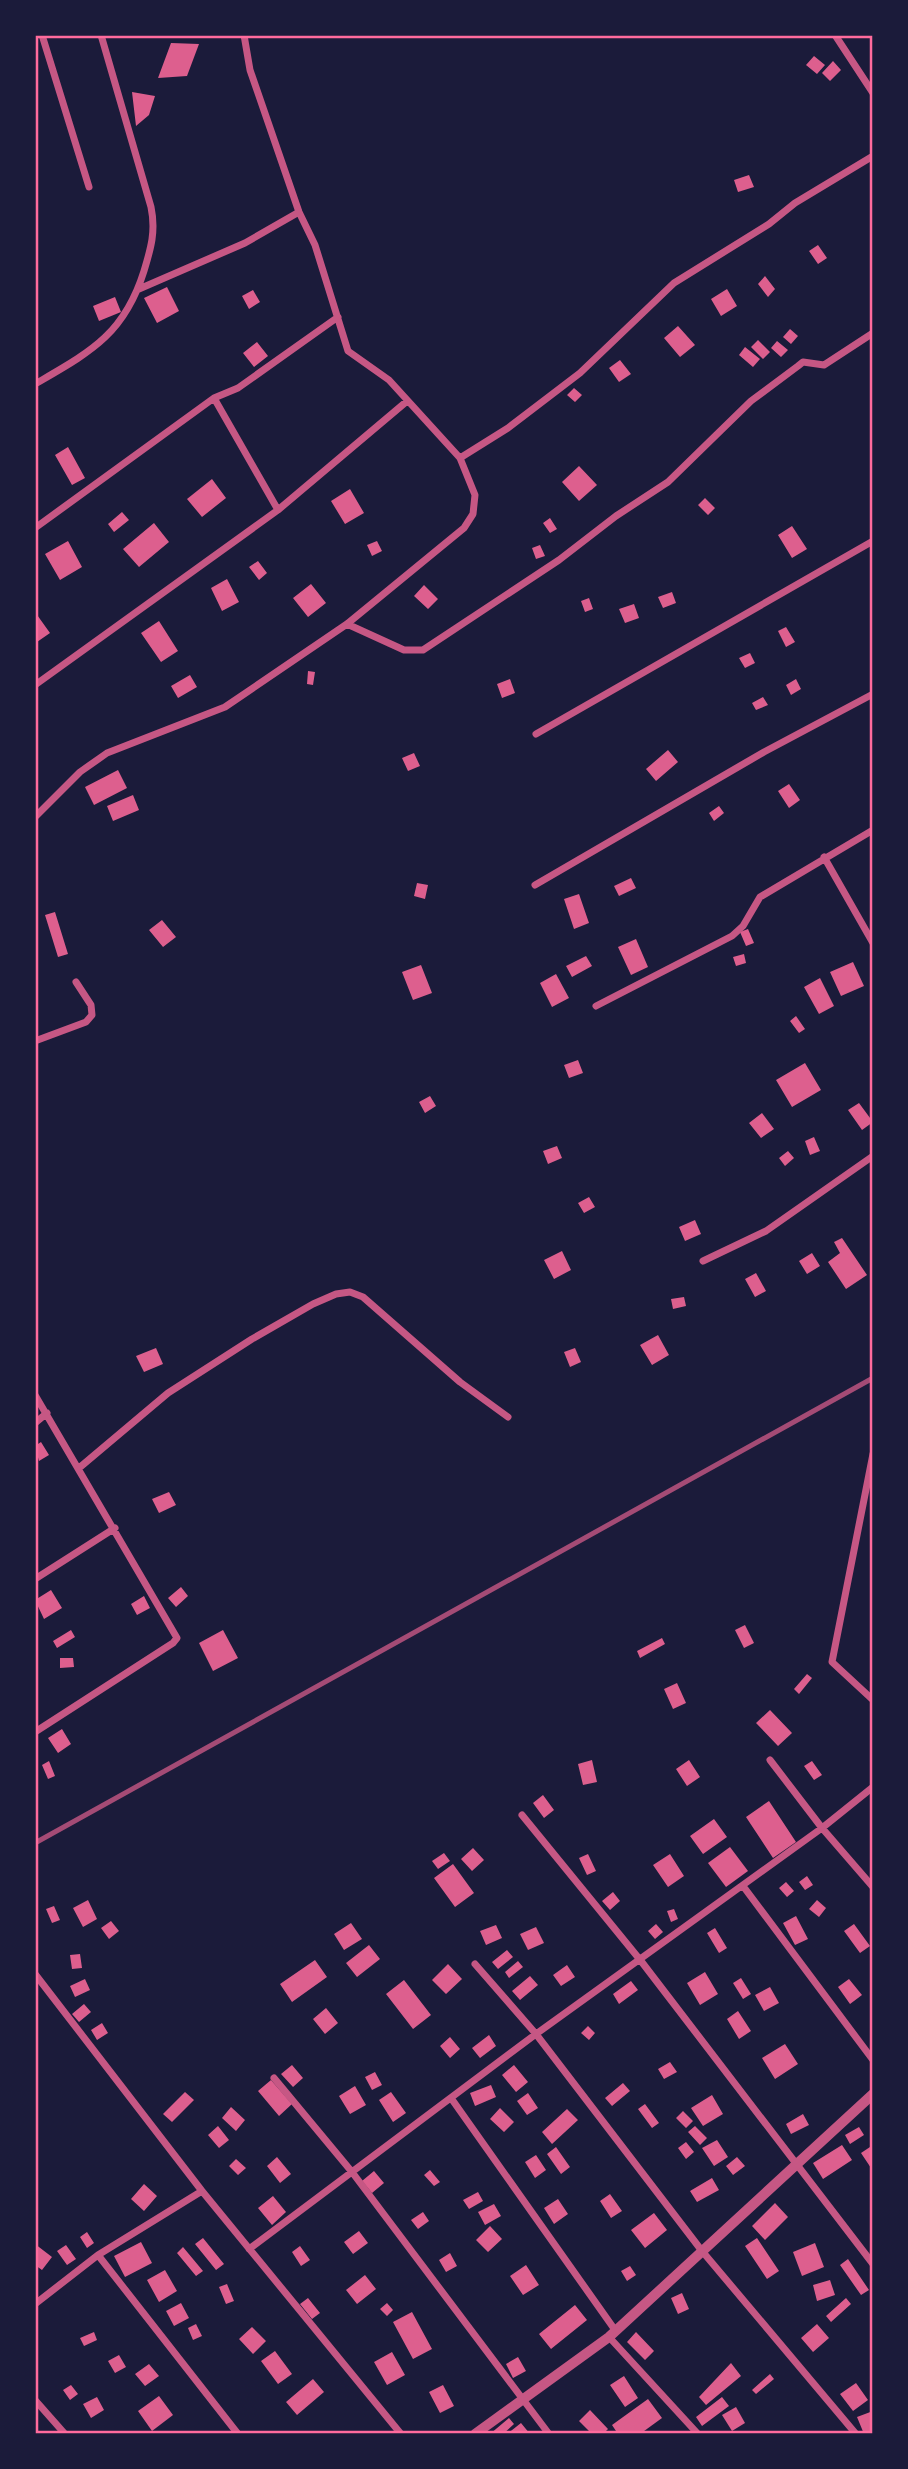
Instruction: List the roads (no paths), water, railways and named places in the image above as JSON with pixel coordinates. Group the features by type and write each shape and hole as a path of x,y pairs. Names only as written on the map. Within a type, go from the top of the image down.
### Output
{"street":[{"path":"42,35 89,187"},
{"path":"35,384 106,340 115,331 139,289 152,246 154,223 101,35"},
{"path":"35,817 80,772 107,753 225,707 347,624 470,522 475,495 460,458 384,375 352,355 315,245 299,212 250,70 244,35"},
{"path":"835,35 873,93"},
{"path":"460,458 508,428 580,373 674,283 760,230 794,202 873,156"},
{"path":"139,289 244,243 299,212"},
{"path":"35,528 214,398 238,388 338,317"},
{"path":"347,624 404,650 423,650 559,560 616,516 668,482 751,401 798,366 807,362 824,365 873,333"},
{"path":"214,398 278,510"},
{"path":"35,685 278,510 406,401"},
{"path":"536,734 873,541"},
{"path":"535,885 764,752 873,694"},
{"path":"596,1006 732,936 743,926 761,897 873,830"},
{"path":"824,857 873,943"},
{"path":"35,1041 86,1022 92,1015 91,1005 76,982"},
{"path":"703,1261 766,1231 873,1156"},
{"path":"79,1468 168,1393 204,1368 313,1304 350,1292 363,1297 460,1382 508,1417"},
{"path":"35,1395 116,1528 177,1638 35,1732"},
{"path":"35,1423 47,1413"},
{"path":"873,1454 832,1662 873,1700"},
{"path":"35,1579 116,1528"},
{"path":"770,1760 822,1828 873,1888"},
{"path":"249,2249 536,2034 641,1961 822,1828 873,1787"},
{"path":"522,1815 641,1961 873,2264"},
{"path":"743,1886 873,2060"},
{"path":"475,1964 536,2034 702,2251 856,2434"},
{"path":"35,1974 202,2191 401,2434"},
{"path":"274,2078 352,2172 549,2434"},
{"path":"475,2434 612,2333 873,2094"},
{"path":"451,2098 612,2333 698,2434"},
{"path":"35,2304 98,2255 202,2191"},
{"path":"98,2255 239,2434"},
{"path":"35,2400 65,2434"}],"railway":[{"path":"35,1843 873,1378"}]}
